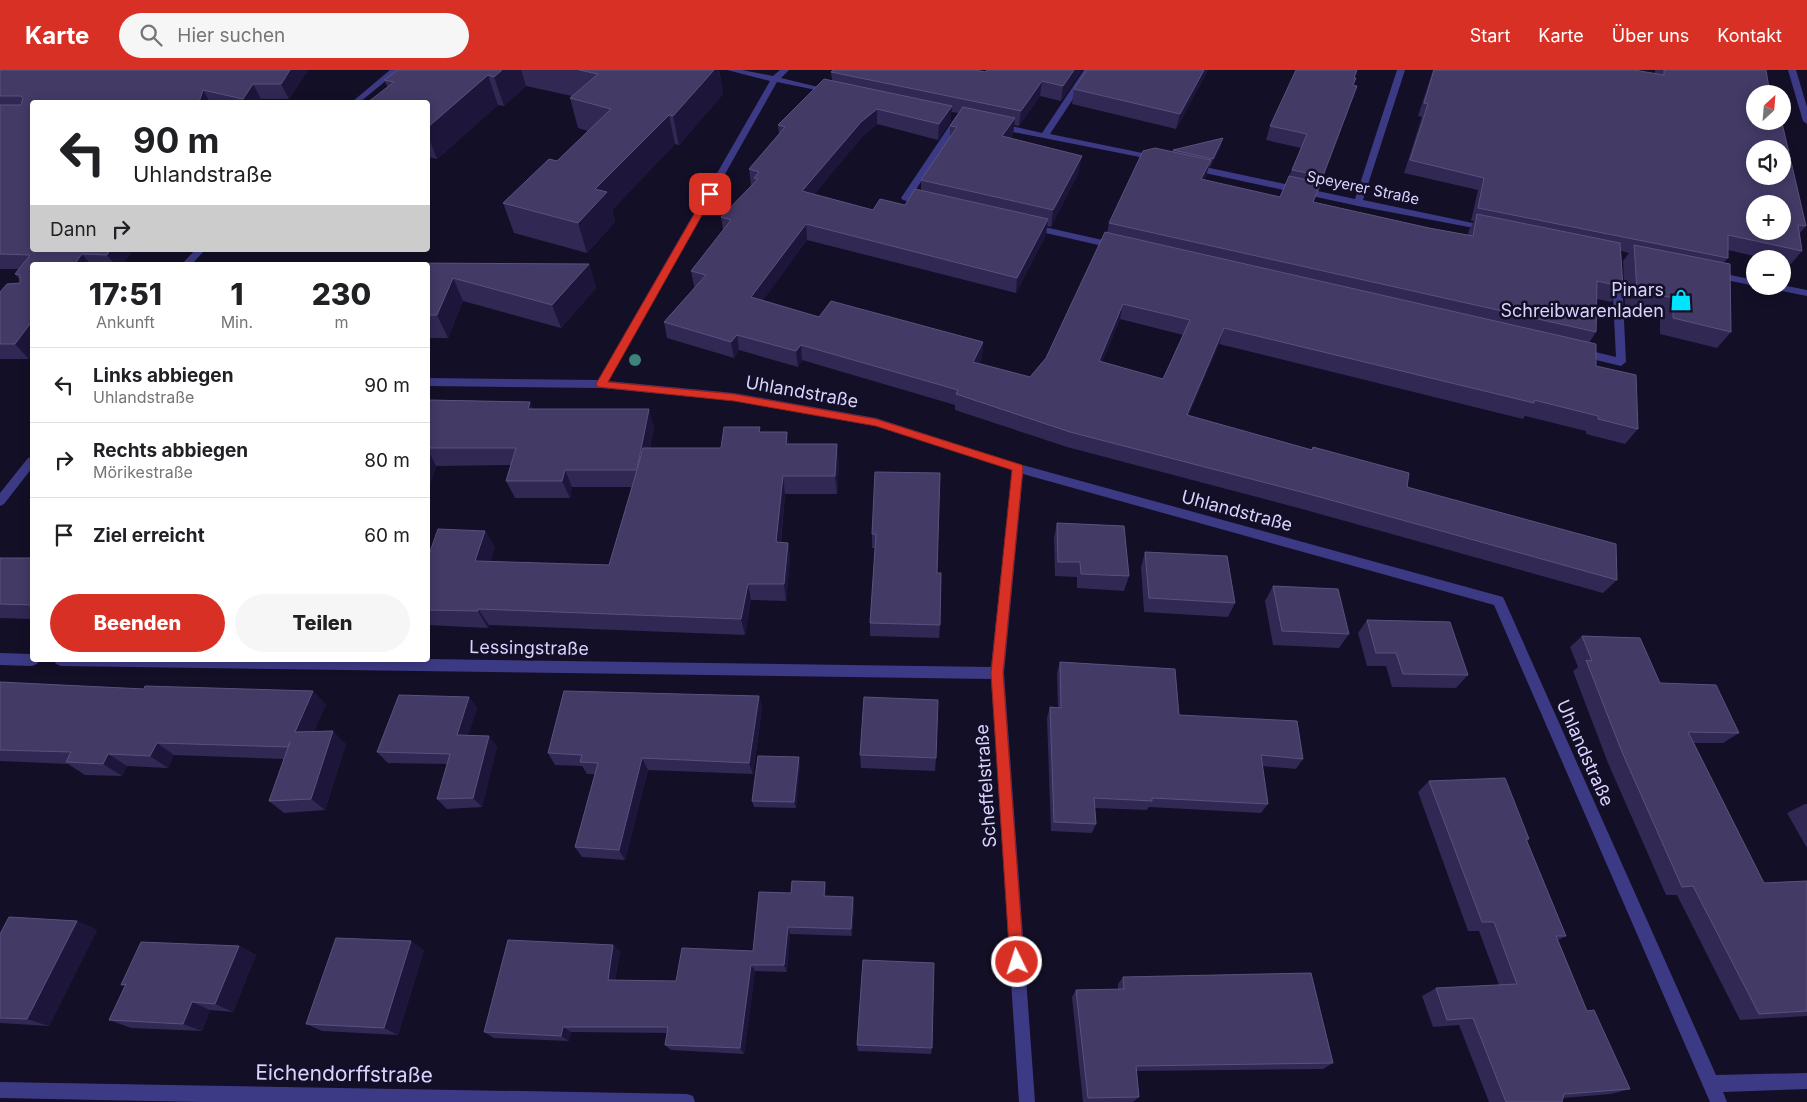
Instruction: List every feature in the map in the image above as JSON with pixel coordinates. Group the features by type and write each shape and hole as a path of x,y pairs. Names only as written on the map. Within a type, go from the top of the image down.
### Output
{"street":[{"path":"358,100 395,70"},
{"path":"731,70 843,94"},
{"path":"601,384 776,79 785,70"},
{"path":"1045,135 1088,70"},
{"path":"1358,203 1401,70"},
{"path":"1792,70 1807,121"},
{"path":"935,205 906,198 959,118"},
{"name":"Speyerer Straße","path":"988,124 1501,232"},
{"path":"1022,225 1128,249"},
{"path":"189,262 198,252"},
{"path":"1572,351 1621,362 1616,265"},
{"path":"1707,273 1746,281"},
{"path":"1791,290 1807,294"},
{"name":"Uhlandstraße","path":"430,382 601,384 734,397 876,422 1018,468 1499,601 1719,1102"},
{"path":"0,501 30,463"},
{"name":"Scheffelstraße","path":"1018,468 997,673 1027,1102"},
{"path":"0,659 30,660"},
{"name":"Lessingstraße","path":"205,662 997,673"},
{"path":"1710,1084 1807,1081"},
{"name":"Eichendorffstraße","path":"0,1090 687,1102"}],"building":[{"path":"0,70 290,70 281,84 253,84 243,99 203,90 200,100 30,100 30,252 109,252 107,255 82,254 76,262 30,262 30,324 15,344 0,344 0,292 7,284 20,283 20,275 15,274 30,255 0,254 0,105 21,105 23,98 21,96 0,96"},
{"path":"398,70 502,70 494,77 488,75 430,125 430,100 371,100 394,82 384,80"},
{"path":"579,70 714,70 673,116 669,115 595,189 607,192 578,223 503,203 549,159 557,161 611,109 570,98 598,74"},
{"path":"833,70 976,70 985,72 987,70 1074,70 1063,86 1042,81 1021,111 831,72"},
{"path":"1087,70 1204,70 1180,114 1074,89"},
{"path":"1296,70 1357,70 1353,85 1357,86 1323,176 1292,170 1307,134 1270,126"},
{"path":"1434,70 1634,70 1664,75 1664,70 1766,70 1768,85 1746,85 1746,130 1784,130 1786,140 1746,140 1746,185 1791,185 1791,162 1806,226 1798,225 1802,251 1751,240 1791,240 1791,195 1746,195 1746,239 1728,235 1728,258 1478,208 1484,178 1410,160 1428,104 1424,103"},
{"path":"824,79 952,106 939,124 877,109 861,122 802,191 873,210 880,199 905,205 915,189 1048,219 1017,278 806,224 751,297 819,317 831,301 983,342 973,362 1030,377 1046,358 1105,232 1596,344 1596,366 1636,375 1638,429 1598,419 1598,416 1534,400 1534,403 1224,328 1187,415 1312,450 1313,447 1409,473 1407,487 1616,544 1617,580 1309,494 1070,432 956,394 958,390 801,345 796,351 737,335 731,342 664,322 706,275 691,271 731,220 721,217 758,179 754,178 759,172 749,169 785,127 778,125","holes":["1123,304 1190,320 1163,379 1099,361"]},
{"path":"963,107 1015,118 1002,136 1082,156 1053,210 921,180 957,127 950,126"},
{"path":"1223,138 1213,159 1173,150"},
{"path":"1155,148 1211,160 1201,179 1280,197 1289,176 1321,183 1313,202 1429,228 1473,236 1477,214 1620,243 1623,287 1597,281 1596,332 1109,223 1143,151"},
{"path":"1634,245 1730,264 1731,332 1673,318 1673,298 1637,290"},
{"path":"430,263 589,264 552,305 453,278 437,315 430,315"},
{"path":"430,400 530,402 528,409 649,409 637,469 643,448 721,448 724,427 760,427 759,432 787,432 786,444 837,444 835,476 783,476 776,542 788,543 784,584 748,584 741,619 478,609 478,611 430,610 430,551 438,529 485,531 475,561 609,565 637,470 565,470 562,481 506,481 516,448 430,448"},
{"path":"875,472 940,473 937,573 941,573 940,625 870,623 876,534 872,534"},
{"path":"1057,523 1124,526 1129,576 1081,574 1080,562 1058,562"},
{"path":"1145,552 1227,556 1235,603 1149,598"},
{"path":"0,558 30,558 30,605 0,604"},
{"path":"1273,586 1338,589 1349,634 1282,631"},
{"path":"1367,620 1450,622 1468,675 1403,674 1396,653 1376,653"},
{"path":"1582,636 1640,638 1660,683 1716,685 1739,733 1688,732 1764,883 1807,881 1807,1011 1759,1014 1693,886 1682,887 1622,752 1586,660 1592,661"},
{"path":"1060,662 1175,669 1179,715 1297,721 1303,759 1261,755 1268,804 1152,798 1152,801 1094,798 1096,824 1054,822 1050,707 1061,708"},
{"path":"0,682 144,689 145,686 313,691 295,732 333,731 311,799 269,801 290,742 288,747 157,743 150,756 108,754 103,764 66,762 71,752 0,750"},
{"path":"564,691 759,696 749,763 642,758 619,850 575,847 598,763 580,762 582,755 548,753"},
{"path":"399,695 469,697 457,735 489,736 473,798 437,799 450,754 377,752"},
{"path":"864,697 938,700 936,758 860,755"},
{"path":"758,756 799,757 794,802 752,801"},
{"path":"1505,778 1529,839 1526,839 1566,936 1556,936 1587,1011 1594,1010 1630,1089 1564,1094 1562,1102 1506,1102 1473,1018 1447,1020 1436,988 1517,984 1494,922 1482,922 1429,781"},
{"path":"792,881 825,882 824,896 853,897 851,929 788,927 784,965 751,965 740,1048 665,1045 668,1027 563,1027 561,1036 484,1032 508,940 613,945 608,980 676,981 682,948 753,951 759,892 791,893"},
{"path":"9,917 77,921 27,1019 0,1018 0,934"},
{"path":"336,938 411,941 384,1028 306,1024"},
{"path":"141,942 239,946 215,1004 192,1002 183,1024 109,1020 126,984 121,985"},
{"path":"863,960 934,963 932,1048 857,1045"},
{"path":"1311,973 1333,1063 1136,1066 1139,1097 1088,1098 1076,990 1124,989 1123,977"}],"place":[{"name":"Pinars Schreibwarenladen","path":"1681,300"}],"route":[{"path":"710,194 601,384 734,397 876,422 1018,468 997,673 1017,962"}]}
